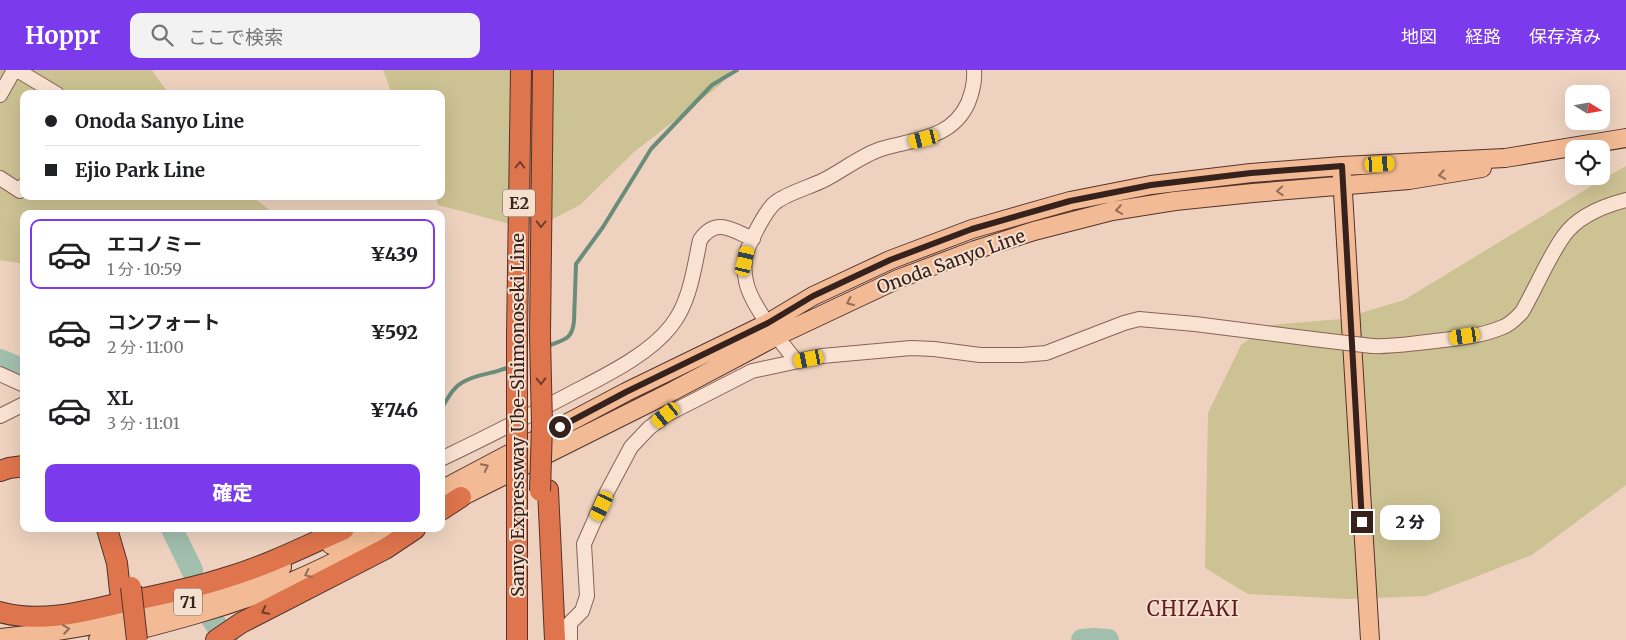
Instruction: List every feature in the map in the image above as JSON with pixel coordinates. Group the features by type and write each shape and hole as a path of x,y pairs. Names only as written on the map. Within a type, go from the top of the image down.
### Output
{"highway":[{"name":"Sanyo Expressway Ube-Shimonoseki Line","path":"517,640 517,336 521,70"},
{"name":"Sanyo Expressway Ube-Shimonoseki Line","path":"542,640 544,491 540,336 544,70"},
{"path":"0,458 20,455"},
{"path":"0,471 20,467"},
{"path":"544,491 555,640"},
{"path":"445,507 461,497"},
{"path":"108,532 126,589 137,640"},
{"path":"121,532 128,560 125,640"},
{"path":"0,612 27,618 44,618 87,611 182,590 227,578 269,563 337,532"},
{"path":"216,640 241,623 386,549 410,532"}],"main road":[{"name":"Onoda Sanyo Line","path":"461,497 672,391 772,330 813,296 890,260 972,229 1070,201 1151,185 1251,173 1342,166 1505,158 1626,138"},
{"name":"Onoda Sanyo Line","path":"445,488 626,392 898,278 1034,231 1112,212 1175,202 1253,193 1409,180 1478,169 1505,158"},
{"path":"1342,166 1370,640"},
{"name":"71","path":"0,638 84,626 199,599 250,581 318,552 358,532"},
{"name":"71","path":"98,640 201,614 248,598 293,581 393,532"}],"street":[{"path":"0,95 16,70 50,90"},
{"path":"796,361 772,330 751,295 746,282 745,261 747,251 767,213 775,202 825,179 880,150 924,139 945,130 958,120 965,110 975,77 974,70"},
{"path":"0,178 20,190"},
{"path":"570,640 570,623 582,611 587,596 584,544 631,447 649,428 666,415 752,371 822,356 911,348 980,355 1046,353 1139,319 1385,347 1481,334 1504,327 1515,320 1522,312 1564,236 1588,215 1626,200"},
{"path":"445,457 490,436 598,379 644,351 660,338 672,326 685,301 700,240 706,232 714,227 722,226 753,239"},
{"path":"0,374 20,382"},
{"path":"0,416 20,406"}],"shaded area":[{"path":"0,70 152,70 166,90 20,90 20,200 257,200 269,210 20,210 20,263 0,260"},
{"path":"383,70 731,70 720,85 634,152 580,205 543,224 510,224 438,205 436,200 445,200 445,90 390,90"},
{"path":"1626,166 1626,485 1532,555 1426,596 1348,599 1248,594 1205,568 1208,413 1241,345 1270,325 1341,319 1404,300 1593,185 1610,185 1610,175"}],"waterway":[{"path":"546,347 565,339 571,333 574,321 576,264 603,227 651,149 712,85 737,70"},
{"path":"0,360 20,368"},
{"path":"445,403 459,384 511,366"},
{"path":"173,532 192,570"},
{"path":"212,619 227,640"},
{"path":"1082,640 1108,640"}],"district":[{"name":"CHIZAKI","path":"1193,609"}],"route":[{"path":"560,427 626,392 768,323 813,296 890,260 972,229 1070,201 1151,185 1251,173 1342,166 1362,522"}]}
